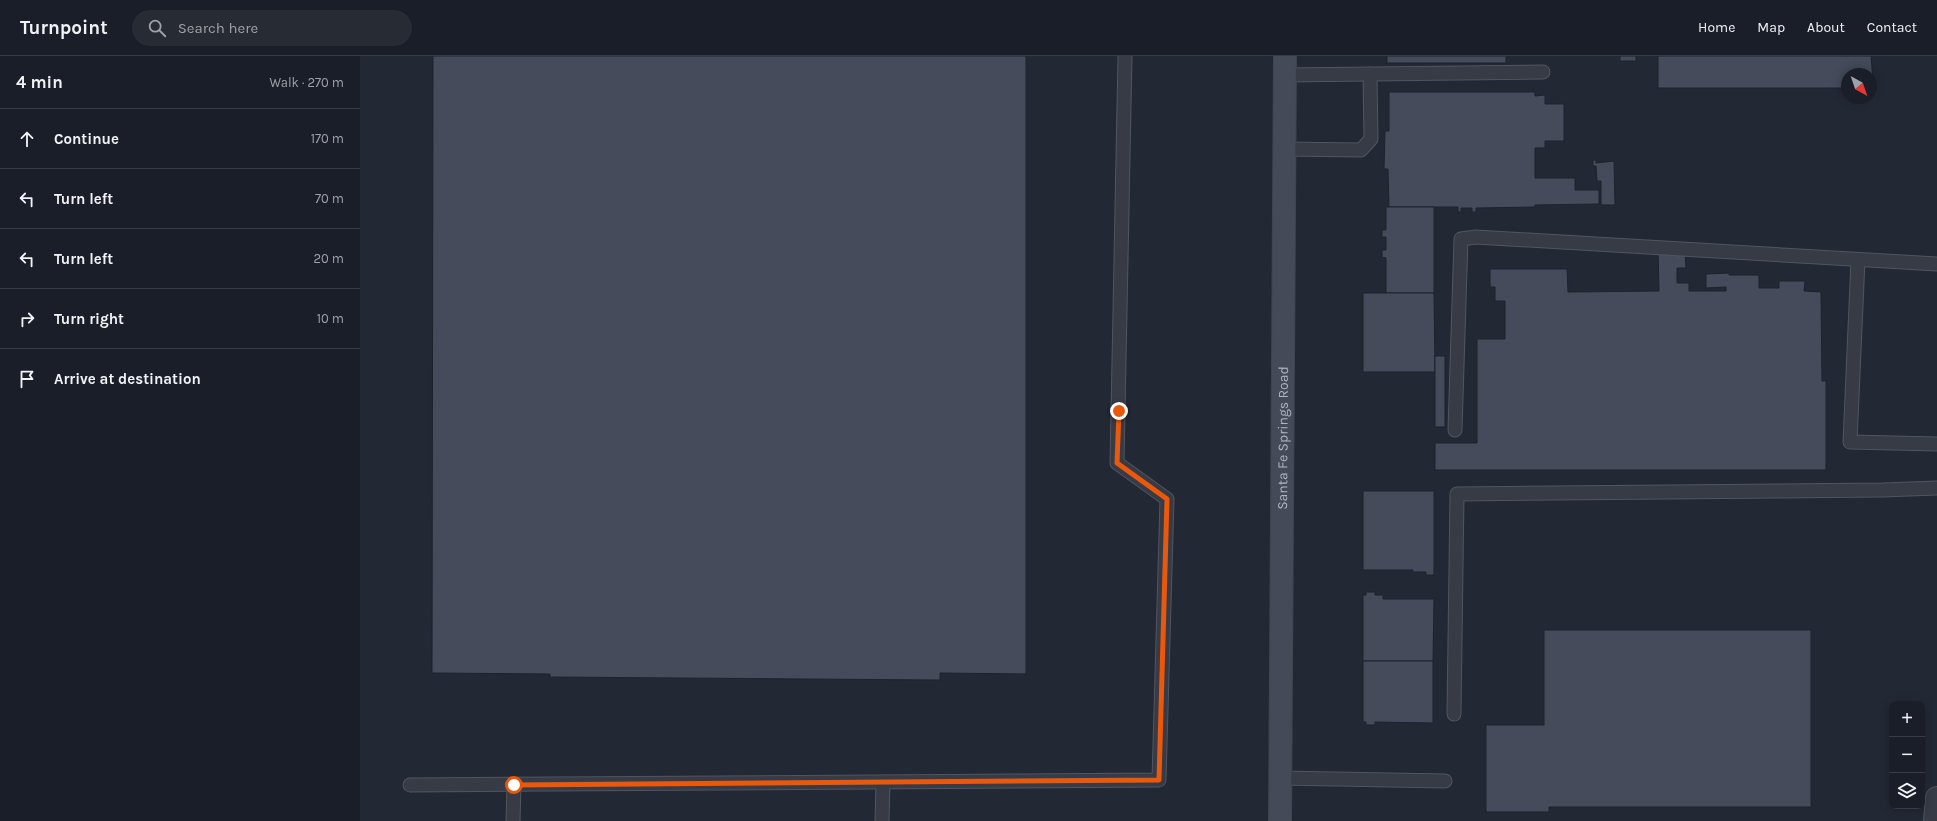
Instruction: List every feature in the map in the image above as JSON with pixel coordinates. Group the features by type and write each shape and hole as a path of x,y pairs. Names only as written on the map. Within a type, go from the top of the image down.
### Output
{"main road":[{"name":"Santa Fe Springs Road","path":"1280,821 1285,66"}],"street":[{"path":"1935,821 1937,798"}],"lane":[{"path":"410,785 1159,780 1167,499 1117,463 1125,56"},
{"path":"1285,66 1370,74 1543,72"},
{"path":"1284,149 1361,150 1371,139 1370,74"},
{"path":"1455,430 1461,239 1476,237 1937,264"},
{"path":"1858,260 1850,442 1937,444"},
{"path":"1454,714 1457,494 1883,490 1937,488"},
{"path":"1280,778 1445,781"},
{"path":"882,821 883,782"},
{"path":"514,785 514,821"}],"building":[{"path":"433,56 1026,56 1026,674 940,673 940,680 937,680 550,677 550,674 432,673"},
{"path":"1387,56 1506,56 1506,63 1387,63"},
{"path":"1620,56 1636,56 1636,61 1620,61"},
{"path":"1658,56 1871,56 1872,68 1841,68 1841,88 1658,88"},
{"path":"1389,92 1535,92 1535,96 1545,95 1545,104 1564,104 1564,141 1545,141 1545,148 1535,148 1535,178 1575,178 1575,190 1599,190 1599,204 1476,208 1476,212 1472,212 1472,208 1461,208 1461,212 1458,212 1458,207 1389,207 1388,169 1384,169 1385,131 1389,131"},
{"path":"1593,160 1596,160 1596,163 1614,161 1615,205 1601,205 1601,181 1597,181 1596,166 1593,166"},
{"path":"1386,207 1434,207 1434,293 1386,293 1386,258 1382,257 1382,250 1386,250 1386,237 1382,237 1382,230 1386,230"},
{"path":"1658,251 1685,251 1686,268 1677,268 1677,283 1689,283 1689,291 1726,291 1726,287 1706,288 1706,274 1729,273 1729,275 1759,275 1759,288 1779,288 1779,281 1805,281 1804,291 1821,292 1822,381 1826,381 1826,470 1435,470 1435,443 1477,443 1477,339 1505,339 1505,301 1495,301 1495,287 1490,287 1490,269 1567,269 1568,292 1659,291"},
{"path":"1363,293 1434,293 1435,372 1363,372"},
{"path":"1435,356 1445,356 1445,427 1435,427"},
{"path":"1363,491 1434,491 1434,575 1426,575 1426,572 1413,572 1413,570 1363,570"},
{"path":"1366,592 1375,592 1375,595 1383,595 1383,599 1434,599 1433,661 1363,661 1363,595 1366,595"},
{"path":"1544,630 1811,630 1811,807 1549,807 1549,812 1486,812 1486,725 1544,725"},
{"path":"1363,661 1433,661 1433,723 1375,722 1375,725 1366,725 1366,722 1363,722"}],"route":[{"path":"514,785 1159,780 1167,499 1117,463 1119,411"}]}
